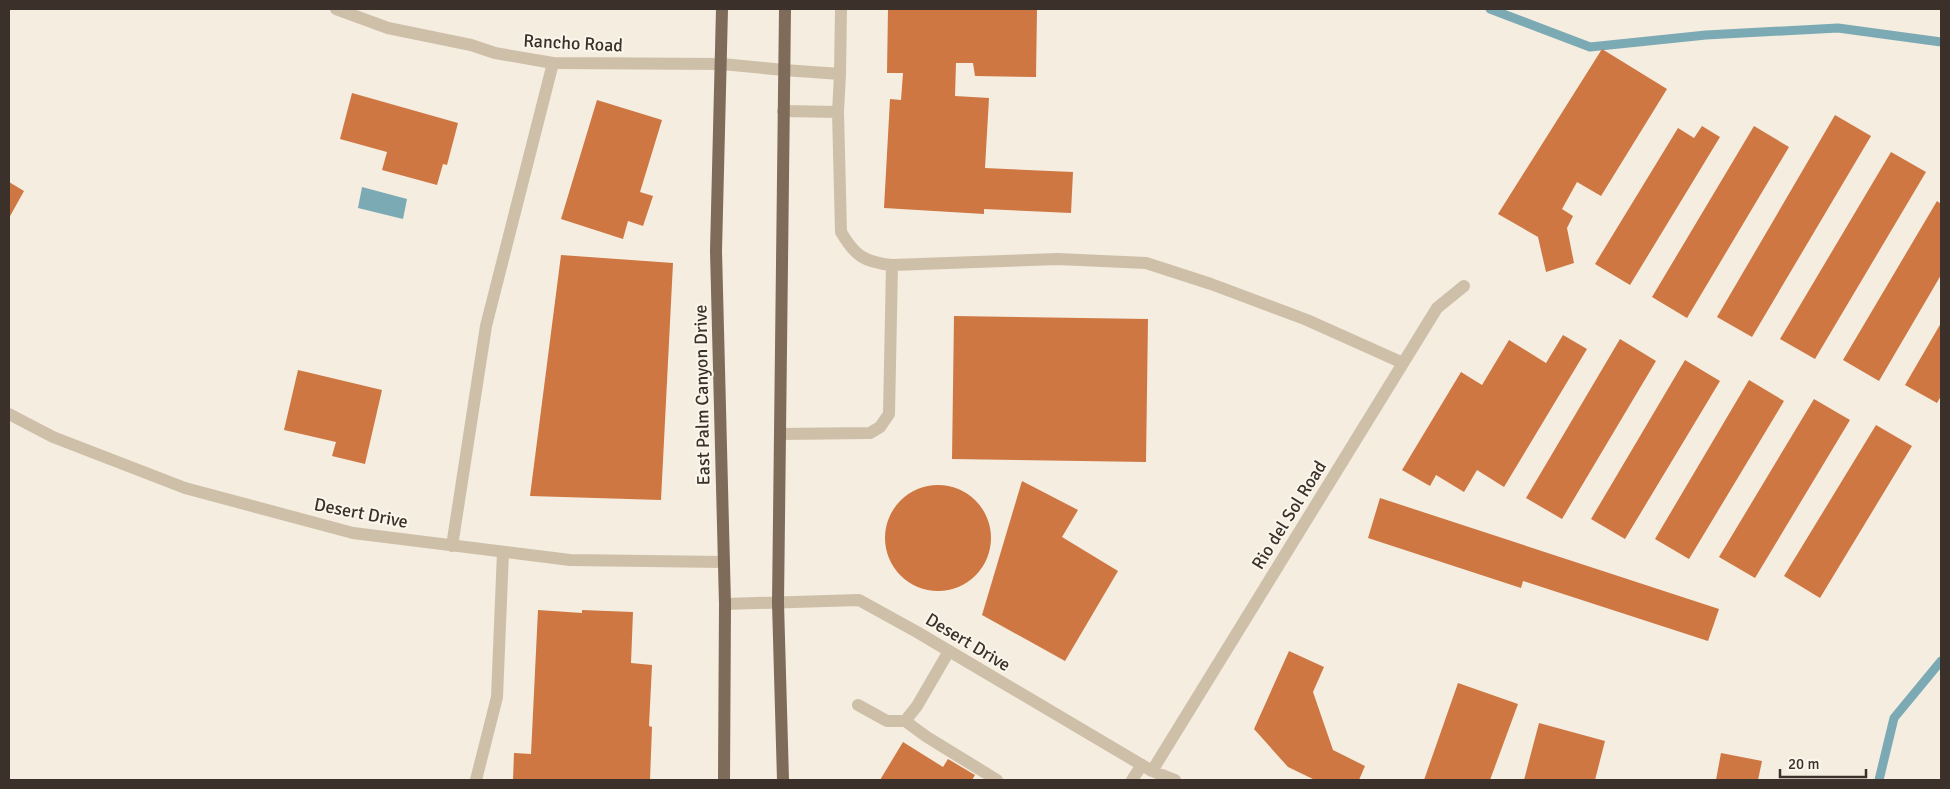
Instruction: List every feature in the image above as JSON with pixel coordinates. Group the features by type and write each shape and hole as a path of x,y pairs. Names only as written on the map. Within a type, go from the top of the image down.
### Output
{"main road":[{"name":"East Palm Canyon Drive","path":"722,9 716,251 725,604 724,780"},
{"path":"783,780 778,603 785,9"}],"street":[{"name":"Rancho Road","path":"336,9 388,28 471,45 495,54 553,63 722,64 840,74"},
{"path":"841,9 838,112 841,232 850,247 861,258 875,264 892,266 1058,259 1146,263 1211,284 1307,320 1403,363"},
{"path":"452,546 486,326 553,63"},
{"path":"783,111 838,112"},
{"path":"780,434 870,433 880,427 889,414 892,266"},
{"name":"Rio del Sol Road","path":"1132,780 1147,768 1438,308 1464,286"},
{"name":"Desert Drive","path":"9,414 52,437 185,488 353,533 570,560 724,562"},
{"path":"476,780 497,697 503,552"},
{"name":"Desert Drive","path":"725,604 859,600 1147,768 1175,780"},
{"path":"905,721 918,706 949,651"},
{"path":"858,705 887,721 905,721 927,737 997,780"}],"water":[{"path":"362,187 407,199 403,219 358,208"}],"building":[{"path":"888,9 1037,9 1036,77 975,76 973,63 956,63 955,96 989,98 985,168 1073,172 1071,213 984,209 984,214 884,208 890,99 901,100 903,73 887,73"},
{"path":"1602,49 1667,89 1601,196 1577,182 1562,209 1573,216 1567,228 1574,263 1546,272 1538,237 1498,214"},
{"path":"352,93 458,123 447,165 443,164 437,185 382,170 387,152 340,139"},
{"path":"597,100 662,120 640,192 653,196 643,226 628,221 623,239 561,219"},
{"path":"1835,115 1871,136 1752,337 1717,317"},
{"path":"1702,126 1720,137 1630,285 1595,264 1678,128 1694,138"},
{"path":"1754,126 1789,147 1687,318 1652,297"},
{"path":"1891,152 1926,172 1815,359 1780,339"},
{"path":"9,182 24,191 9,218"},
{"path":"1937,201 1941,204 1941,275 1879,381 1843,360"},
{"path":"561,255 673,263 661,500 530,496"},
{"path":"954,316 1148,319 1146,462 952,459"},
{"path":"1941,323 1941,396 1937,403 1905,385"},
{"path":"1563,335 1587,349 1504,487 1477,470 1464,492 1436,475 1430,486 1402,470 1461,372 1482,385 1509,340 1546,363"},
{"path":"1620,339 1656,361 1562,519 1526,498"},
{"path":"1685,360 1720,381 1625,539 1591,519"},
{"path":"298,370 382,390 365,464 332,456 336,442 284,430"},
{"path":"1749,380 1784,401 1689,559 1655,539"},
{"path":"1814,399 1850,420 1755,578 1719,557"},
{"path":"1876,425 1912,446 1820,598 1784,576"},
{"path":"1022,481 1078,510 1062,537 1118,571 1065,661 982,615"},
{"path":"938,485 958,489 975,501 987,518 991,538 987,558 975,575 958,587 938,591 918,587 901,575 889,558 885,538 889,518 901,501 918,489"},
{"path":"1380,498 1719,609 1708,641 1523,581 1521,588 1368,538"},
{"path":"538,610 582,613 582,610 633,612 631,663 652,665 649,726 652,727 650,780 513,780 514,753 531,754"},
{"path":"1289,651 1324,667 1313,692 1333,750 1365,766 1359,780 1315,780 1288,767 1254,729"},
{"path":"1458,683 1518,704 1490,780 1424,780"},
{"path":"1539,723 1605,741 1595,780 1524,780"},
{"path":"903,742 943,767 948,759 975,775 972,780 880,780"},
{"path":"1721,753 1762,761 1758,780 1716,780"}],"waterway":[{"path":"1490,9 1590,47 1706,35 1838,28 1941,42"},
{"path":"1879,780 1894,718 1941,661"}]}
